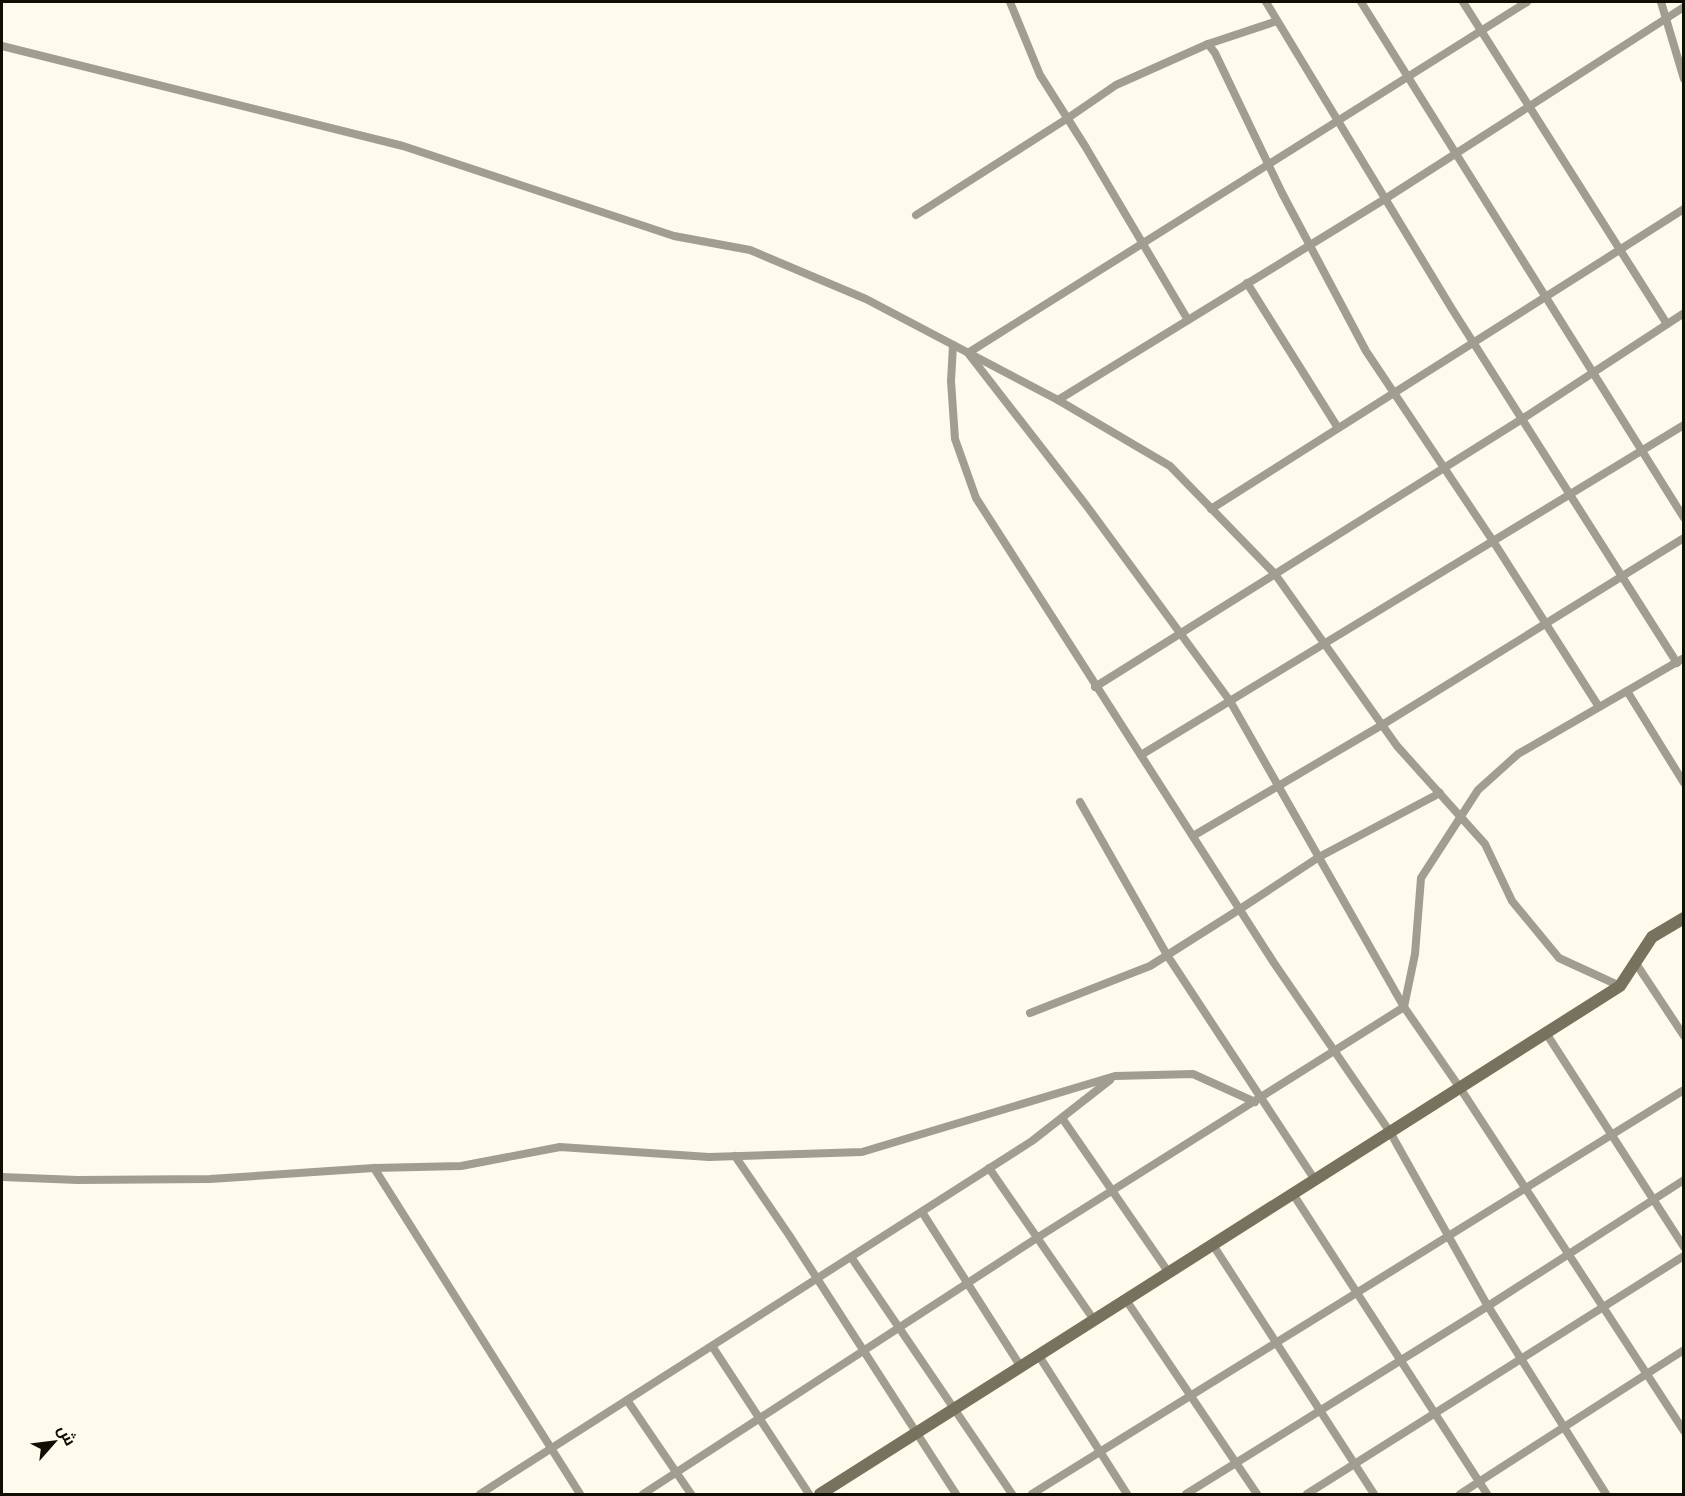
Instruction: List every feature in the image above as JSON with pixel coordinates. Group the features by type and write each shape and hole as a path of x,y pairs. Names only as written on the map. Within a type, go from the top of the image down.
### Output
{"street":[{"path":"1010,2 1040,75 1188,320"},
{"path":"643,1494 1037,1238 1404,1007 1415,954 1421,878 1478,790 1518,754 1680,660 1621,576 1473,343 1266,2"},
{"path":"1361,2 1683,518"},
{"path":"1463,2 1667,324"},
{"path":"968,353 1527,2"},
{"path":"1661,2 1683,79"},
{"path":"1058,400 1385,199 1683,7"},
{"path":"916,216 1116,85 1208,44 1277,21"},
{"path":"1208,44 1215,53 1309,245 1366,351 1445,467 1599,707"},
{"path":"2,46 403,146 674,236 750,250 866,300 1058,400 1170,466 1275,574 1397,746 1485,844 1512,901 1559,958 1620,986"},
{"path":"1211,509 1683,209"},
{"path":"1247,283 1338,428"},
{"path":"1095,687 1522,419 1683,313"},
{"path":"953,345 951,381 956,439 976,498 1095,687 1240,909 1390,1132 1488,1306 1606,1494"},
{"path":"968,353 1086,505 1230,701 1404,1007 1460,1088 1683,1431"},
{"path":"1141,755 1683,425"},
{"path":"1193,836 1382,725 1683,538"},
{"path":"1627,691 1683,783"},
{"path":"1030,1013 1150,966 1319,857 1440,793"},
{"path":"1080,802 1167,955 1258,1100 1315,1180"},
{"path":"820,1494 1620,986 1652,937 1683,918"},
{"path":"1635,962 1683,1036"},
{"path":"1546,1033 1683,1247"},
{"path":"2,1177 78,1180 210,1179 374,1168 461,1166 560,1148 709,1157 862,1152 1115,1076 1193,1074 1258,1100"},
{"path":"480,1494 1032,1141 1115,1076"},
{"path":"1032,1494 1683,1089"},
{"path":"1062,1118 1169,1273"},
{"path":"735,1156 818,1279 956,1494"},
{"path":"374,1168 580,1494"},
{"path":"989,1168 1094,1320"},
{"path":"1186,1494 1488,1306 1683,1179"},
{"path":"1293,1194 1487,1494"},
{"path":"922,1212 1021,1367"},
{"path":"1213,1245 1374,1494"},
{"path":"1307,1494 1683,1256"},
{"path":"851,1257 1012,1494"},
{"path":"1126,1300 1257,1494"},
{"path":"712,1346 809,1494"},
{"path":"1460,1494 1683,1350"},
{"path":"1039,1356 1127,1494"},
{"path":"627,1400 691,1494"}]}
